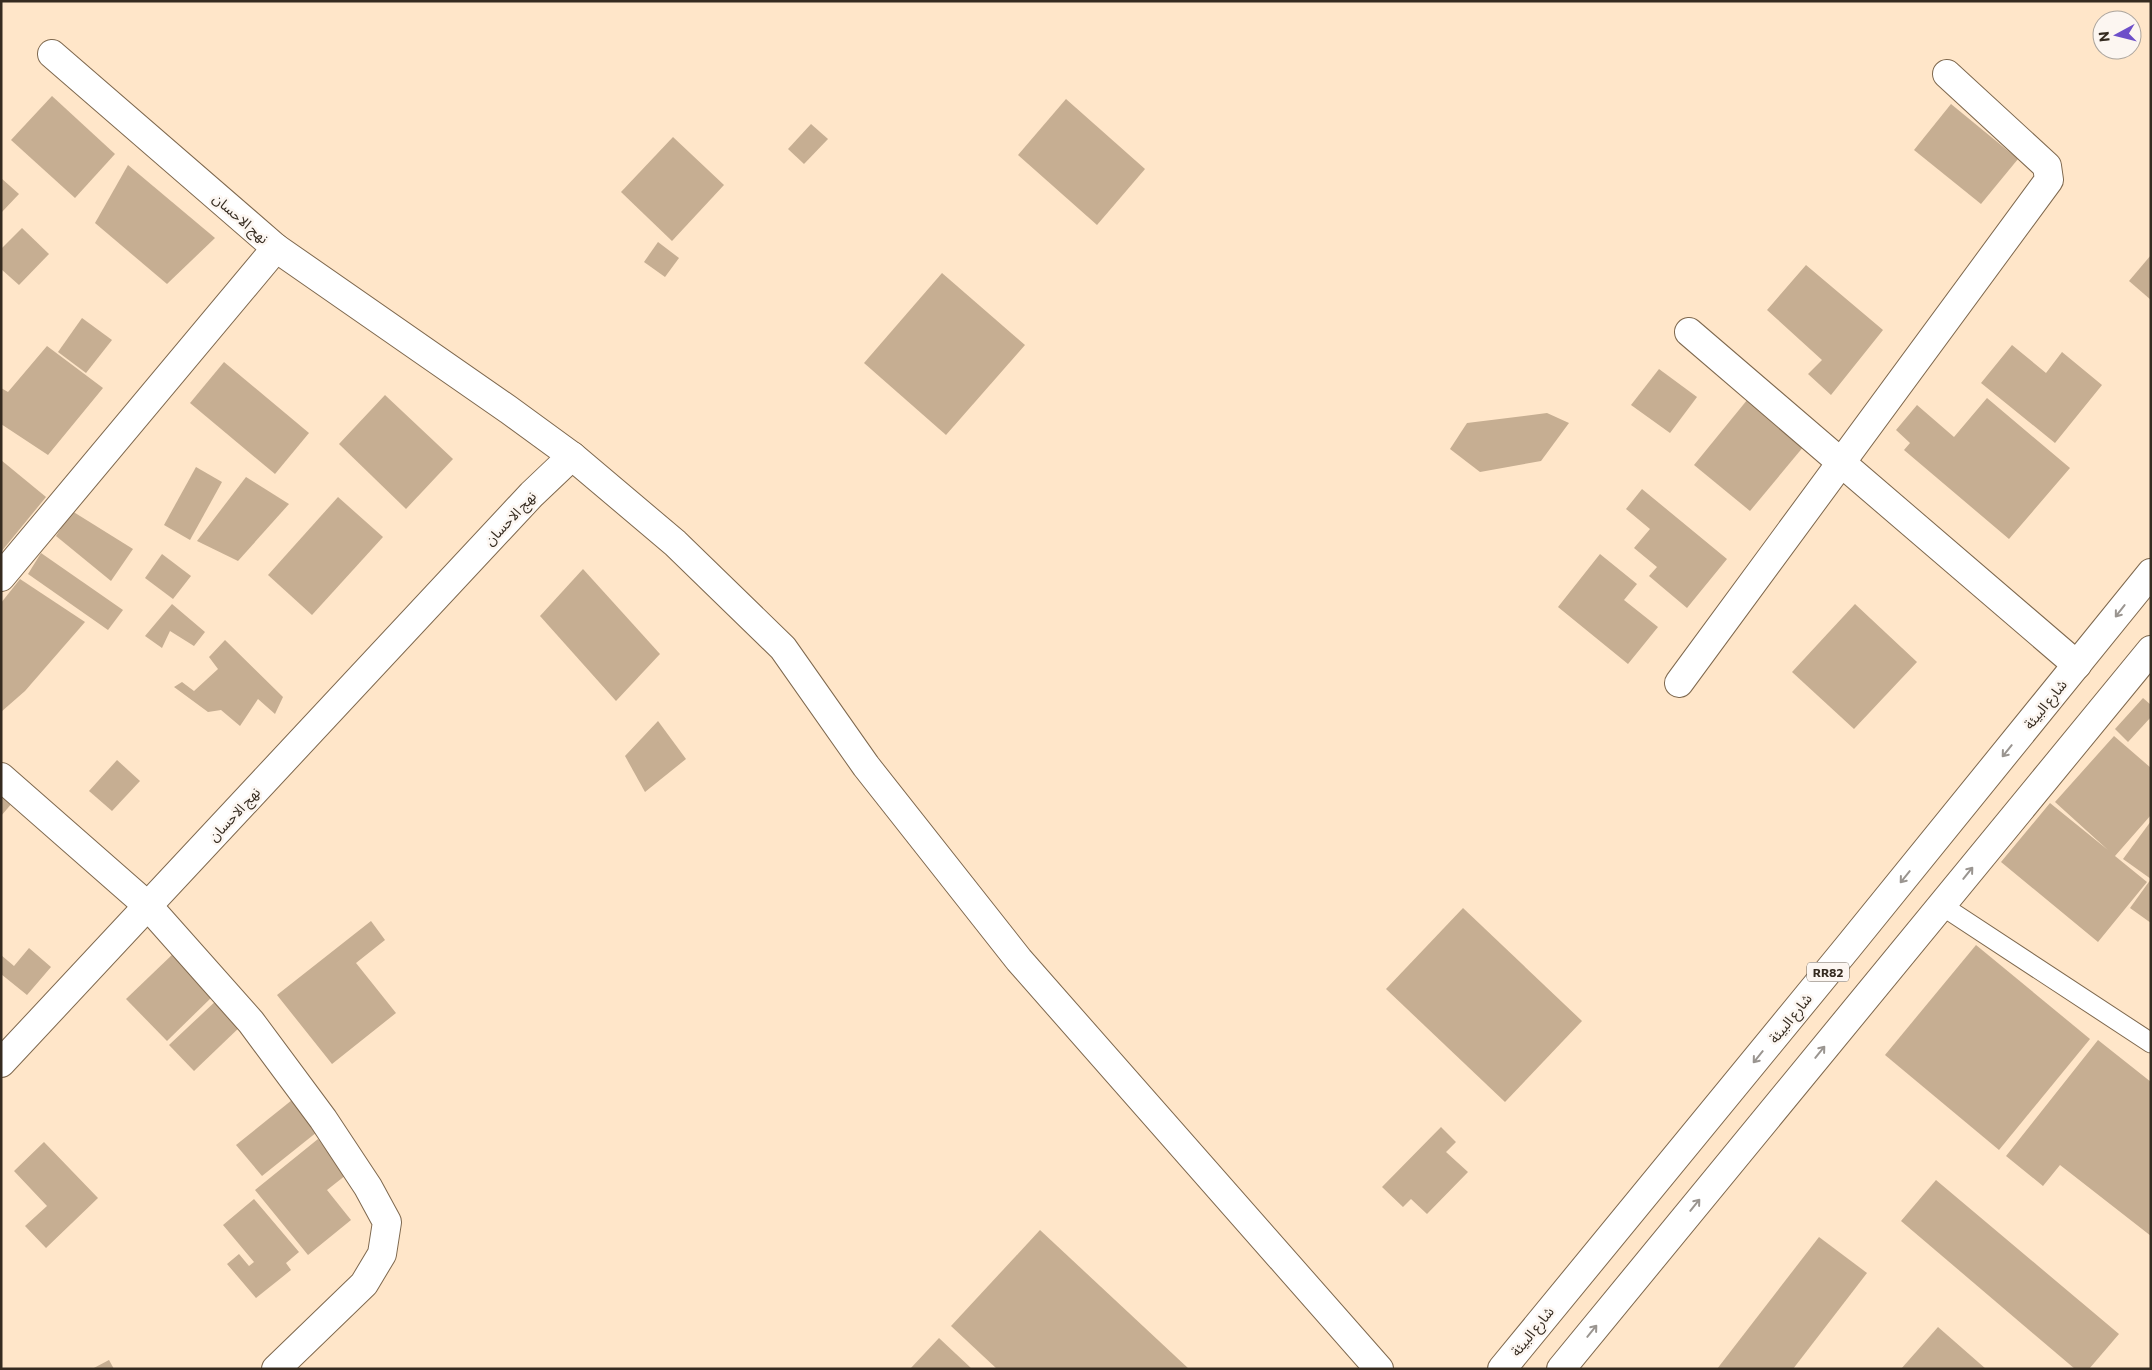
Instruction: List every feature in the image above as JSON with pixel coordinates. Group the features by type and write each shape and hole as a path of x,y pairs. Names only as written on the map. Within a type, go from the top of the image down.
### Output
{"main road":[{"name":"نهج الاحسان","path":"1,1063 532,494 572,456 276,248 52,54"},
{"path":"1679,682 2049,180 2048,166 1947,74"},
{"path":"1,577 276,248"},
{"path":"1689,332 2077,666"},
{"path":"572,456 675,544 783,648 866,766 1019,960 1379,1369"},
{"name":"شارع البيئة","path":"1502,1369 2151,573"},
{"path":"1561,1369 2151,650"},
{"path":"1,778 148,906 251,1022 323,1119 368,1187 387,1222 382,1254 364,1284 276,1369"}],"lane":[{"path":"1941,905 2151,1043"}],"building":[{"path":"52,96 115,154 75,198 11,140"},
{"path":"1066,99 1145,169 1097,225 1018,155"},
{"path":"1951,104 2018,159 1981,204 1914,150"},
{"path":"811,124 828,139 804,164 788,149"},
{"path":"673,137 724,185 672,241 621,192"},
{"path":"128,165 215,238 167,284 95,223"},
{"path":"1,178 19,194 1,213"},
{"path":"22,228 49,254 19,285 1,269 1,249"},
{"path":"658,242 679,258 665,277 644,262"},
{"path":"2151,255 2151,300 2129,281"},
{"path":"1806,265 1883,330 1831,395 1808,374 1822,360 1767,310"},
{"path":"942,273 1025,345 946,435 864,363"},
{"path":"82,318 112,340 86,373 58,352"},
{"path":"2012,345 2046,373 2062,352 2102,385 2055,443 1981,383"},
{"path":"47,346 103,388 48,455 1,424 1,388 8,392"},
{"path":"224,362 309,433 275,474 190,403"},
{"path":"1659,369 1697,397 1670,433 1631,405"},
{"path":"1752,394 1809,440 1750,511 1694,465"},
{"path":"385,395 453,459 406,509 339,444"},
{"path":"1987,398 2070,468 2009,539 1904,450 1910,443 1896,430 1917,405 1954,437"},
{"path":"1547,413 1569,423 1541,461 1480,472 1450,449 1467,423"},
{"path":"1,460 46,497 1,552"},
{"path":"196,467 222,482 190,540 164,525"},
{"path":"246,477 289,504 238,561 197,541"},
{"path":"1642,489 1727,559 1687,608 1649,576 1657,567 1634,548 1650,529 1626,509"},
{"path":"338,497 383,537 312,615 268,575"},
{"path":"72,511 133,549 111,581 56,536"},
{"path":"41,553 123,610 108,630 28,574"},
{"path":"162,554 191,576 173,599 145,578"},
{"path":"1600,554 1637,584 1624,600 1658,627 1628,664 1558,607"},
{"path":"583,569 660,654 616,701 540,616"},
{"path":"20,579 85,622 25,691 1,712 1,603"},
{"path":"172,604 205,632 194,646 170,631 162,648 145,636"},
{"path":"1855,604 1917,662 1854,729 1792,672"},
{"path":"225,640 283,697 275,714 258,699 240,726 221,710 208,712 174,687 182,682 194,691 218,669 209,657"},
{"path":"2143,698 2151,705 2151,717 2128,742 2115,729"},
{"path":"658,721 686,759 645,792 625,756"},
{"path":"2114,736 2151,768 2151,815 2115,856 2147,882 2098,942 2001,862 2050,803 2108,850 2055,802"},
{"path":"117,760 140,781 112,811 89,791"},
{"path":"1,791 13,802 1,816"},
{"path":"2151,821 2151,879 2123,859"},
{"path":"2151,879 2151,923 2130,908"},
{"path":"1463,908 1582,1021 1505,1102 1386,989"},
{"path":"371,921 385,940 356,963 396,1013 332,1064 277,995"},
{"path":"1976,945 2090,1039 1999,1150 1885,1055"},
{"path":"29,948 51,967 27,995 1,974 1,955 14,966"},
{"path":"175,952 215,994 167,1041 126,999"},
{"path":"219,998 243,1024 194,1071 169,1045"},
{"path":"2098,1040 2151,1082 2151,1236 2060,1165 2043,1186 2006,1156"},
{"path":"297,1096 322,1128 262,1176 236,1145"},
{"path":"1441,1127 1456,1142 1446,1152 1468,1172 1427,1214 1411,1199 1403,1207 1382,1187"},
{"path":"318,1139 346,1175 327,1190 351,1220 308,1255 255,1190"},
{"path":"44,1142 98,1198 46,1248 25,1226 47,1206 14,1171"},
{"path":"1936,1180 2119,1334 2089,1369 2075,1369 1901,1221"},
{"path":"254,1199 299,1252 286,1263 291,1270 256,1298 227,1264 239,1254 249,1266 254,1262 223,1225"},
{"path":"1040,1230 1189,1369 997,1369 951,1326"},
{"path":"1819,1237 1867,1273 1793,1369 1717,1369"},
{"path":"1938,1327 1986,1369 1901,1369"},
{"path":"939,1338 972,1369 910,1369"},
{"path":"109,1360 114,1369 92,1369"}]}
